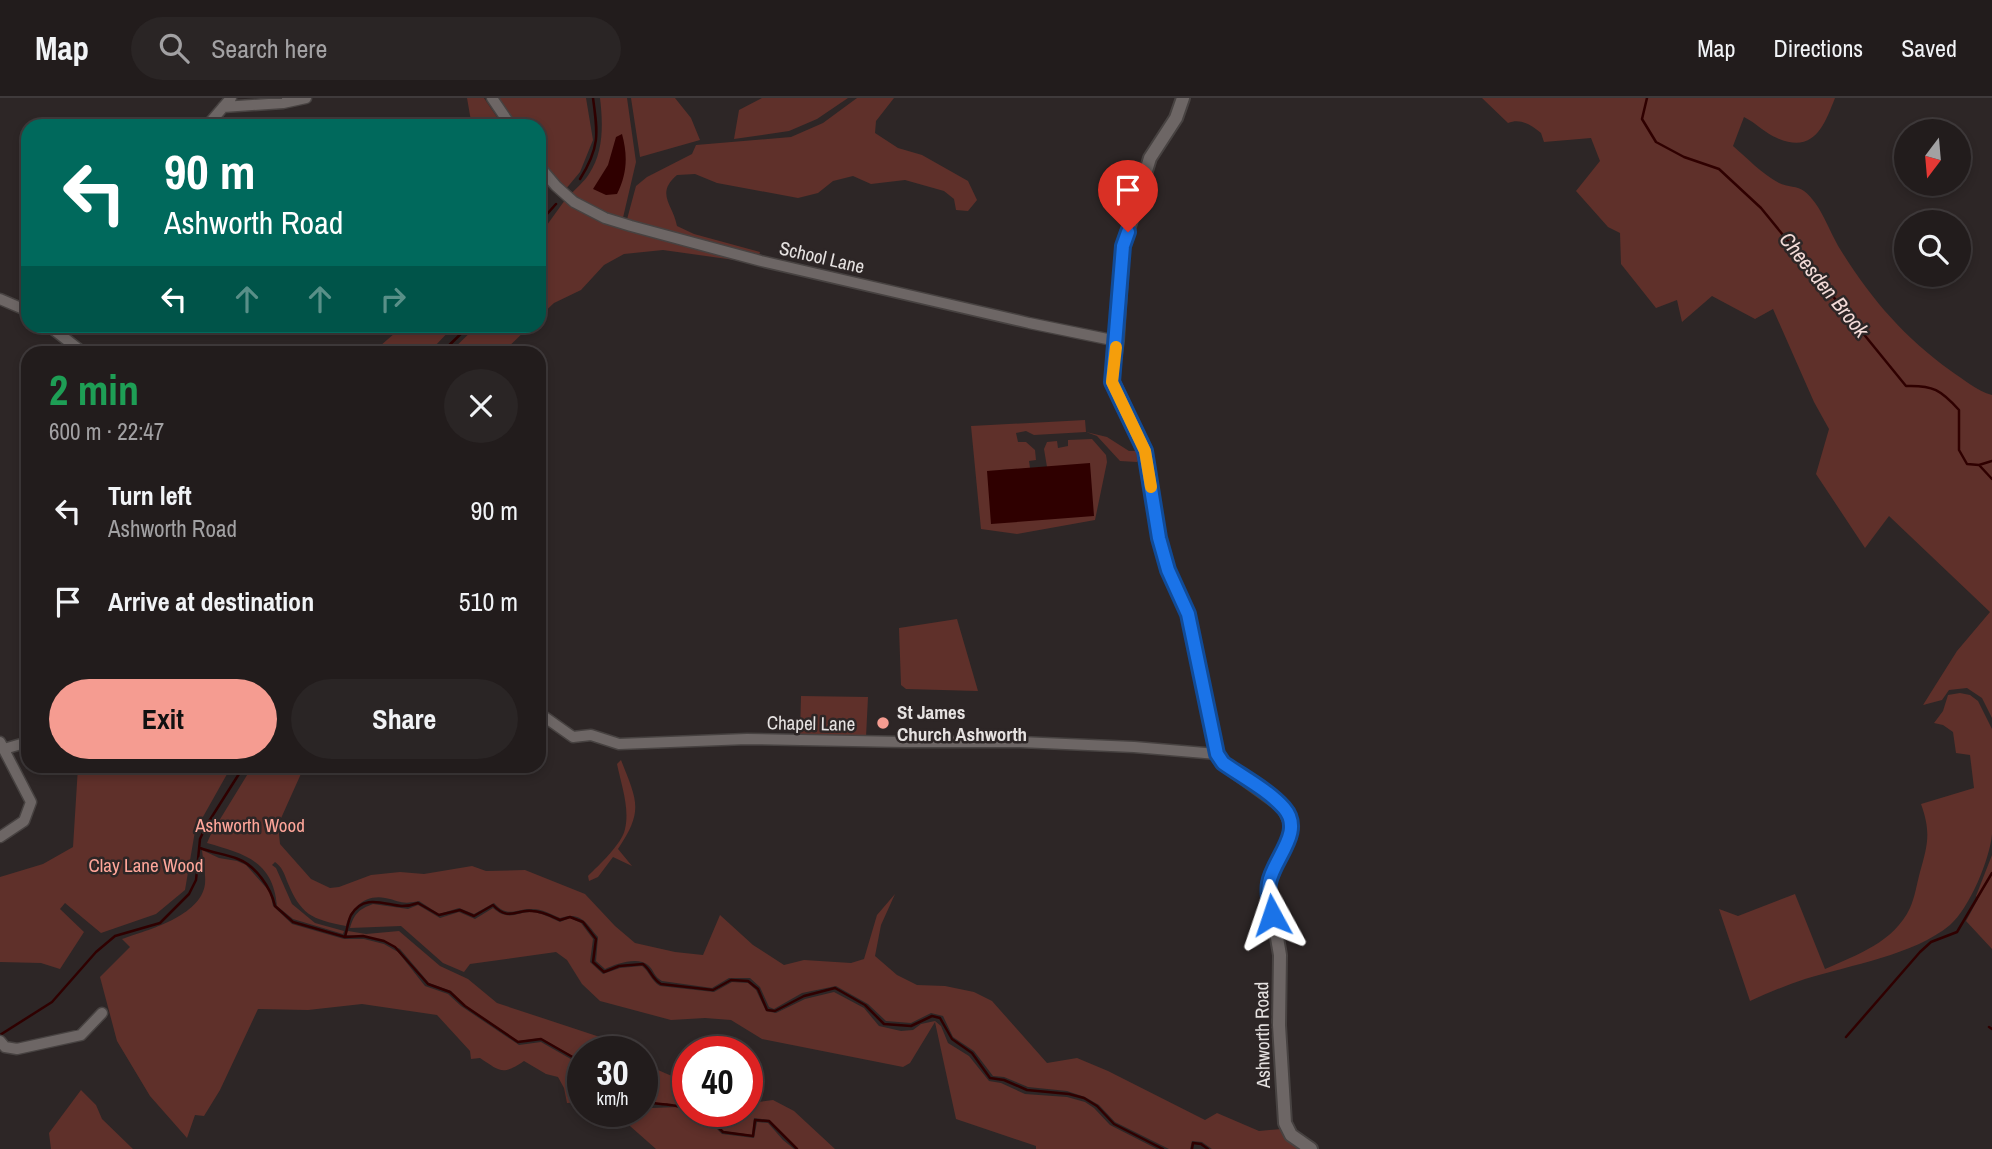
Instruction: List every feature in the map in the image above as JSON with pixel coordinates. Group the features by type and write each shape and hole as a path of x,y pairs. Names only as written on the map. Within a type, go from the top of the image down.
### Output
{"street":[{"path":"213,119 231,98"},
{"path":"223,107 283,103 306,98"},
{"path":"492,98 506,119"},
{"path":"1182,98 1176,118 1150,158 1123,246 1112,382 1145,451 1159,538 1168,570 1188,614 1217,754"},
{"name":"School Lane","path":"546,174 574,202 605,218 631,226 761,261 1117,341"},
{"path":"0,299 21,309"},
{"path":"58,333 75,346"},
{"name":"Chapel Lane","path":"546,718 573,737 591,735 619,744 747,739 1020,742 1217,754"},
{"path":"0,837 24,821 31,802 2,746 21,743"},
{"name":"Ashworth Road","path":"1217,754 1223,763 1284,808 1290,821 1291,829 1286,846 1269,879 1268,895 1280,955 1279,1025 1285,1123 1291,1135 1311,1149"},
{"path":"2,1043 17,1049 81,1035 102,1013"}],"green space":[{"path":"467,98 484,98 498,119 471,119"},
{"path":"496,98 586,98 593,140 580,172 565,190 546,167 546,119 511,119"},
{"path":"600,98 627,98 636,162 622,222 570,195 587,177 600,147"},
{"path":"631,98 675,98 691,118 700,140 640,157"},
{"path":"762,98 848,98 817,119 789,131 734,139 739,110"},
{"path":"857,98 894,98 876,121 875,133 898,148 922,155 968,181 977,200 968,211 956,210 954,199 944,191 905,180 871,184 853,176 833,181 818,193 798,198 717,183 695,174 677,175 667,188 667,199 677,226 694,234 760,252 759,256 626,223 636,186 647,177 692,154 696,145 791,137 823,123"},
{"path":"1482,98 1835,98 1822,127 1809,140 1790,142 1777,138 1744,117 1733,146 1773,179 1802,189 1810,196 1852,267 1889,316 1934,358 1970,384 1992,395 1992,718 1982,698 1967,688 1949,690 1942,700 1923,705 1957,651 1990,612 1889,516 1865,548 1816,474 1829,429 1814,402 1773,309 1755,319 1712,296 1682,322 1677,300 1656,308 1621,264 1620,233 1608,227 1576,191 1600,161 1591,138 1544,142 1541,133 1533,127 1522,122 1508,123"},
{"path":"565,200 597,220 625,230 756,263 663,250 624,254 604,265 581,290 554,303 546,310 546,226"},
{"path":"395,333 447,333 435,346 380,346"},
{"path":"470,333 523,333 509,346 456,346"},
{"path":"1085,420 1086,432 1034,435 1026,431 1016,433 1018,442 1026,442 1035,450 1036,460 1029,461 1030,468 987,471 1047,467 1044,449 1047,442 1057,441 1058,448 1068,446 1068,440 1092,439 1106,455 1107,462 1095,520 1017,534 981,529 971,426"},
{"path":"1086,432 1107,437 1129,451 1139,451 1140,459 1137,462 1120,461 1097,436"},
{"path":"957,619 978,691 906,689 901,685 899,628"},
{"path":"1948,695 1970,695 1978,701 1992,729 1992,834 1987,857 1964,908 1950,925 1900,952 1798,981 1750,1001 1719,909 1738,916 1795,894 1825,969 1885,939 1903,920 1913,899 1926,846 1927,830 1921,804 1974,788 1970,755 1956,753 1953,732 1934,723 1943,711"},
{"path":"801,696 868,697 866,737 800,736"},
{"path":"621,760 634,796 635,815 618,849 632,866 613,857 598,877 589,881 588,876 615,848 625,829 626,804 617,764"},
{"name":"Clay Lane Wood","path":"78,773 228,773 195,831 185,890 156,914 101,933 65,903 60,909 84,932 60,969 41,963 0,962 0,877 43,864 73,847"},
{"name":"Ashworth Wood","path":"248,773 301,773 278,825 280,844 311,879 330,888 371,875 400,872 424,874 472,866 486,871 525,870 585,894 635,943 703,955 720,915 753,945 784,965 804,960 851,963 864,959 877,915 895,894 881,925 875,956 897,975 917,985 945,986 974,992 992,1001 1047,1063 1077,1058 1205,1120 1217,1113 1259,1131 1282,1129 1306,1149 1212,1149 1202,1142 1192,1141 1190,1149 1169,1149 1115,1122 1099,1105 1085,1097 1067,1091 1028,1087 1004,1077 993,1076 974,1051 953,1037 943,1016 931,1013 911,1023 886,1021 868,1004 836,986 802,993 774,1009 769,1007 760,987 750,978 729,978 712,988 662,981 644,962 620,963 605,969 596,961 598,937 578,917 560,918 536,909 508,912 494,903 474,914 459,908 439,914 419,901 405,903 378,897 360,904 351,914 346,926 324,921 309,914 297,901 282,870 275,862 272,865 276,868 292,904 315,923 344,931 343,934 293,919 277,906 270,879 263,869 245,856 207,843"},
{"path":"202,850 246,865 270,892 273,906 292,924 344,939 364,939 384,944 398,952 425,986 448,994 461,1006 519,1045 541,1042 567,1057 567,1103 558,1077 546,1074 524,1061 511,1069 501,1070 480,1058 471,1059 470,1051 437,1015 362,1004 308,1010 258,1009 220,1090 204,1116 195,1115 187,1138 150,1096 117,1041 100,977 130,947 122,939 172,920 194,905 205,884"},
{"path":"1992,855 1992,949 1966,921 1978,899 1976,896"},
{"path":"373,904 408,909 418,905 440,918 459,912 475,919 493,908 504,915 532,912 560,922 570,918 581,923 593,939 590,962 603,974 620,968 642,966 660,986 714,992 732,982 748,983 756,990 766,1011 776,1013 805,999 834,992 864,1008 879,1026 901,1031 913,1030 921,1024 935,1021 941,1026 948,1043 969,1056 989,1081 1001,1083 1025,1094 1067,1097 1085,1102 1110,1125 1157,1149 1036,1149 1036,1146 956,1119 935,1022 910,1063 903,1067 763,1039 763,1036 757,1036 731,1020 671,1020 600,1001 582,984 567,960 556,952 470,964 464,972 443,963 401,926 350,928 353,919 364,908"},
{"path":"348,931 366,934 399,931 440,966 468,979 497,1003 597,1036 567,1036 567,1053 541,1038 518,1041 465,1006 451,991 429,983 400,949 384,941 346,935"},
{"path":"658,1070 672,1076 672,1105 658,1103"},
{"path":"81,1090 96,1105 102,1119 133,1149 51,1149 49,1133"},
{"path":"773,1100 794,1111 835,1149 798,1149 769,1120 763,1119 763,1101"},
{"path":"672,1107 672,1127 715,1127 722,1134 754,1138 756,1127 763,1127 763,1123 768,1123 794,1149 656,1149 631,1127 658,1127 658,1108"},
{"path":"719,1127 753,1127 752,1135 723,1131"}],"shaded area":[{"path":"622,134 626,157 625,172 617,194 606,195 593,189 608,165 616,137"},
{"path":"1090,463 1094,516 991,524 987,471"}],"waterway":[{"path":"580,179 591,158 596,140 593,98"},
{"name":"Cheesden Brook","path":"1647,98 1642,119 1656,142 1684,157 1719,169 1761,208 1906,386 1936,390 1959,410 1959,450 1967,464 1979,465 1992,461"},
{"path":"546,215 556,204"},
{"path":"448,346 462,333"},
{"path":"1980,466 1992,479"},
{"path":"0,1035 52,1002 96,952 115,936 160,923 189,894 196,880 200,839 240,773"},
{"path":"200,848 245,862 257,872 266,885 275,906 293,922 345,937 363,936 384,941 395,947 428,984 450,992 465,1006 518,1042 541,1039 567,1054"},
{"path":"1846,1037 1920,952 1931,942 1957,932 1992,873"},
{"path":"345,937 351,915 356,908 368,902 402,906 418,903 439,915 460,910 474,916 493,905 508,914 532,911 560,920 570,917 583,922 596,939 593,962 604,972 619,966 643,964 661,984 713,990 731,980 748,981 758,989 767,1010 775,1011 804,996 835,988 865,1005 884,1024 911,1026 932,1016 940,1018 952,1039 972,1053 990,1078 1004,1080 1027,1090 1084,1098 1097,1106 1114,1124 1163,1149"},
{"path":"658,1104 672,1105"},
{"path":"763,1121 769,1121 797,1149"},
{"path":"718,1127 723,1132 753,1136 754,1127"},
{"path":"1192,1149 1193,1143 1208,1149"}],"slow traffic":[{"path":"1116,347 1112,382 1145,451 1151,487"}],"place":[{"name":"St James Church Ashworth","path":"883,723"}],"route":[{"path":"1128,232 1123,246 1112,382 1145,451 1159,538 1168,570 1188,614 1217,754 1223,763 1277,802 1289,815 1289,837 1269,879 1268,895 1272,915"}]}
